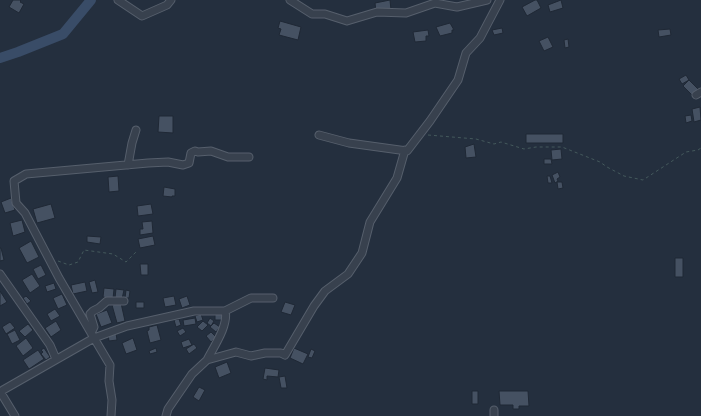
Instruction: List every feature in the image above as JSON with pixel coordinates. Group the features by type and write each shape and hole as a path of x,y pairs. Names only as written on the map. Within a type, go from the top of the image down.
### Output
{"street":[{"path":"118,0 142,16 167,5 172,0"},
{"path":"290,0 312,14 325,14 348,21 377,12 406,13 434,3 457,7 487,0"},
{"path":"319,135 349,143 407,151 458,80 466,53 480,38 500,0"},
{"path":"128,165 136,130"},
{"path":"207,360 236,352 251,356 265,353 281,353 285,355 314,306 326,291 348,274 362,253 370,222 397,178 405,150"},
{"path":"111,416 112,400 109,381 110,365 51,264 24,213 16,203 14,181 26,174 168,162 183,165 189,163 191,153 194,151 211,151 228,157 249,157"},
{"path":"0,274 50,345 56,359"},
{"path":"15,416 0,393 93,335 194,310 225,311 252,298 273,298"},
{"path":"93,335 94,327 91,313 99,308 104,302 124,301"},
{"path":"166,416 168,409 192,374 207,360 223,329 226,316 225,311"}],"path":[{"path":"420,134 476,139 494,144 501,142 524,149 536,147 562,148 600,162 624,176 643,180 686,152 701,148"},
{"path":"51,264 58,261 69,265 78,262 84,250 113,254 126,262 132,258 137,251"}],"building":[{"path":"13,0 20,0 20,2 24,4 19,13 9,7"},
{"path":"390,0 391,10 376,12 375,3"},
{"path":"537,0 541,8 527,16 522,7"},
{"path":"561,0 563,8 550,12 548,5"},
{"path":"280,21 301,27 298,40 279,35 281,29 278,28"},
{"path":"450,23 454,30 452,30 452,33 440,36 436,27"},
{"path":"502,28 503,33 494,35 492,30"},
{"path":"670,29 671,35 659,37 658,30"},
{"path":"428,30 429,36 426,36 426,41 415,42 413,32"},
{"path":"548,37 553,47 544,51 539,41"},
{"path":"568,39 569,47 565,48 564,40"},
{"path":"686,75 689,80 682,84 679,79"},
{"path":"689,80 698,89 692,95 683,86"},
{"path":"700,107 701,120 694,122 692,109"},
{"path":"691,115 692,121 686,123 685,116"},
{"path":"159,116 173,116 173,133 158,132"},
{"path":"526,134 563,134 563,143 526,143"},
{"path":"474,144 476,157 466,158 465,147"},
{"path":"561,149 562,159 552,160 551,150"},
{"path":"544,159 551,159 552,164 544,164"},
{"path":"558,172 560,177 555,183 552,175"},
{"path":"118,176 119,191 109,192 108,177"},
{"path":"547,176 550,176 552,183 548,183"},
{"path":"557,182 562,182 563,188 558,189"},
{"path":"164,187 175,189 175,196 163,196"},
{"path":"11,198 15,210 5,213 1,202"},
{"path":"51,204 55,218 37,223 33,209"},
{"path":"151,204 153,214 138,216 137,206"},
{"path":"22,220 25,232 13,236 10,223"},
{"path":"152,221 153,233 140,235 140,229 143,229 142,222"},
{"path":"87,236 101,237 100,244 87,242"},
{"path":"153,236 155,245 140,248 138,239"},
{"path":"31,241 39,257 27,263 19,248"},
{"path":"0,248 4,260 0,261"},
{"path":"675,258 683,258 683,277 675,277"},
{"path":"140,264 148,264 148,275 141,275"},
{"path":"41,265 46,275 38,279 33,269"},
{"path":"32,274 40,286 30,293 22,280"},
{"path":"95,280 98,292 92,293 89,282"},
{"path":"85,282 87,291 73,294 71,285"},
{"path":"54,283 56,289 47,292 45,286"},
{"path":"104,288 114,289 113,299 103,297"},
{"path":"116,289 124,290 122,299 115,298"},
{"path":"126,290 130,291 129,298 125,298"},
{"path":"0,291 7,302 0,306"},
{"path":"62,294 67,305 58,309 53,298"},
{"path":"26,296 31,301 27,304 23,298"},
{"path":"174,296 176,305 165,307 163,298"},
{"path":"187,296 190,305 182,308 179,299"},
{"path":"136,302 144,302 144,308 136,308"},
{"path":"285,302 295,305 291,315 281,312"},
{"path":"121,303 125,321 117,323 112,305"},
{"path":"55,309 60,316 51,321 47,314"},
{"path":"107,310 112,323 101,327 96,314"},
{"path":"201,314 203,320 197,322 195,316"},
{"path":"215,314 223,314 223,320 215,320"},
{"path":"195,318 196,324 184,326 183,320"},
{"path":"210,318 214,321 211,326 207,323"},
{"path":"179,319 181,325 176,327 174,320"},
{"path":"56,321 61,330 51,337 45,328"},
{"path":"203,321 208,325 202,331 197,327"},
{"path":"10,322 15,328 6,334 2,327"},
{"path":"214,323 220,327 216,332 210,327"},
{"path":"28,324 33,330 25,337 19,331"},
{"path":"157,325 161,340 150,343 147,331 149,330 149,327"},
{"path":"183,328 186,332 180,336 177,331"},
{"path":"15,330 20,340 12,344 7,334"},
{"path":"211,332 216,337 211,342 206,336"},
{"path":"116,333 117,340 109,341 108,334"},
{"path":"26,338 33,348 23,356 16,346"},
{"path":"133,338 137,350 126,354 122,343"},
{"path":"189,339 192,345 183,348 181,342"},
{"path":"194,344 197,348 189,354 186,349"},
{"path":"44,348 50,357 46,360 41,354 43,352 41,350"},
{"path":"156,348 157,352 150,354 149,351"},
{"path":"294,348 308,354 303,364 290,358"},
{"path":"311,349 315,351 312,358 308,357"},
{"path":"38,350 44,359 29,369 23,360"},
{"path":"227,362 231,373 219,378 215,367"},
{"path":"265,368 279,370 278,377 267,376 267,380 263,379"},
{"path":"285,376 287,388 281,388 279,377"},
{"path":"199,387 205,390 199,401 193,397"},
{"path":"472,391 478,391 478,404 472,404"},
{"path":"499,391 528,391 529,406 519,406 519,409 513,409 513,405 500,405"}],"waterway":[{"path":"0,58 63,34 91,0"}]}
